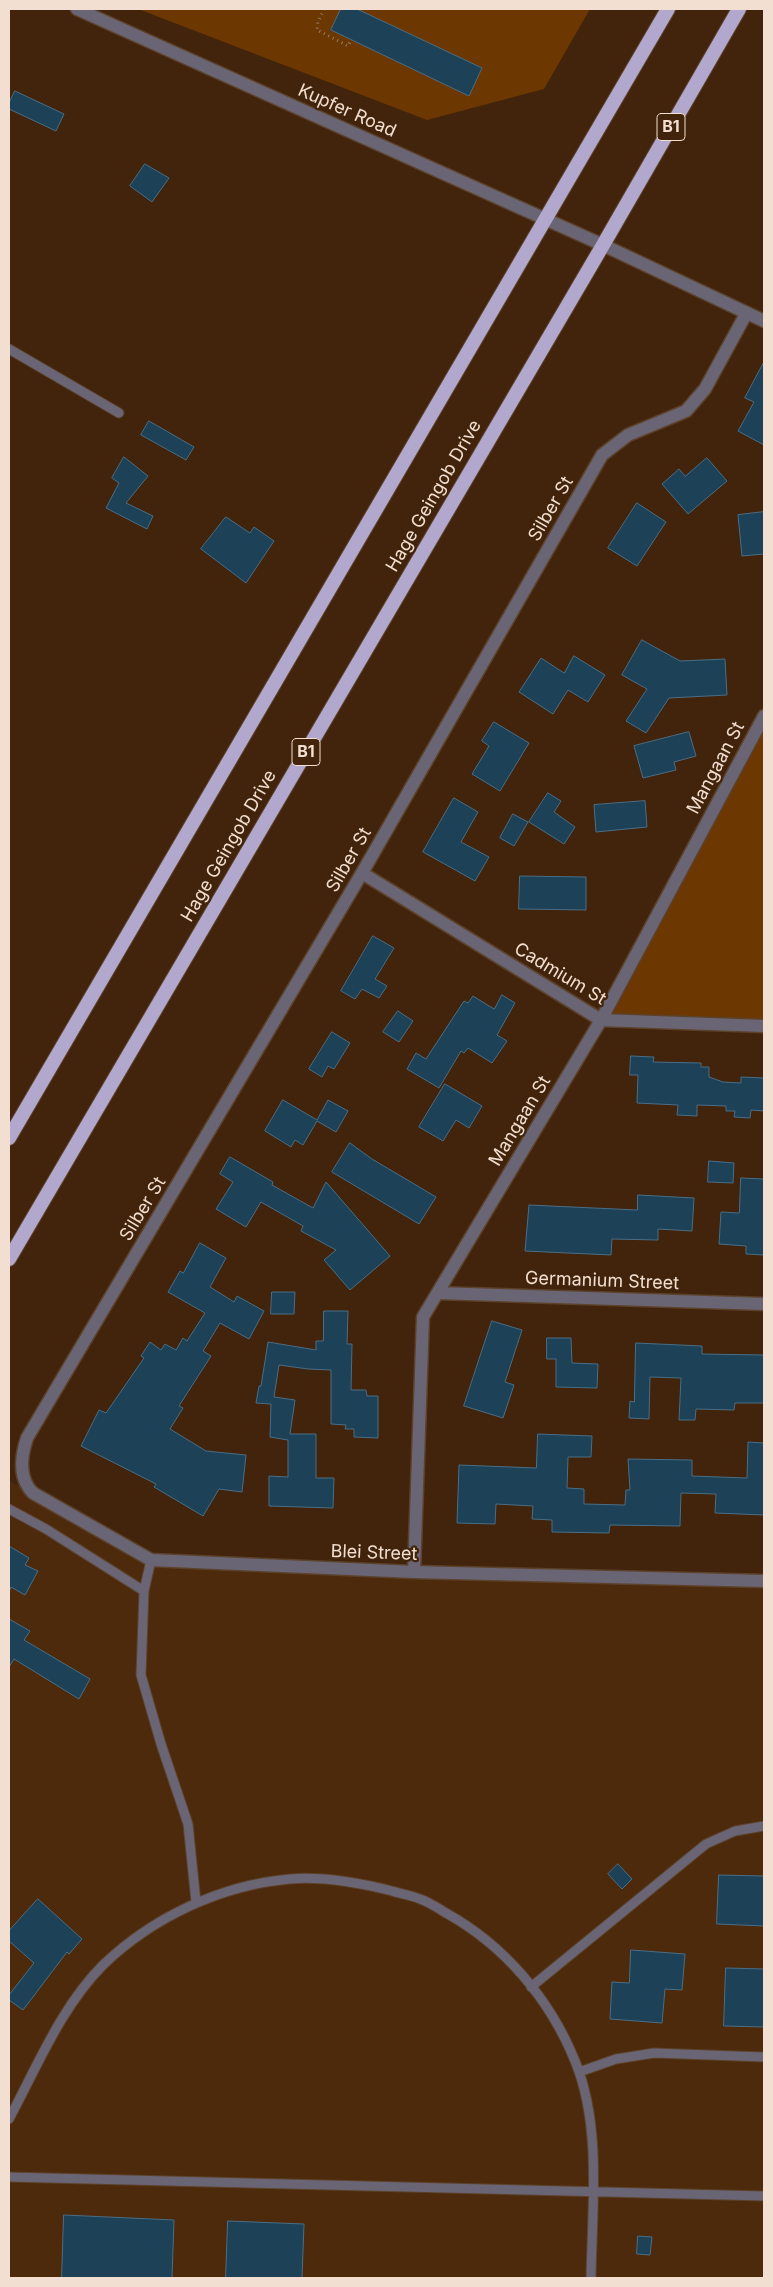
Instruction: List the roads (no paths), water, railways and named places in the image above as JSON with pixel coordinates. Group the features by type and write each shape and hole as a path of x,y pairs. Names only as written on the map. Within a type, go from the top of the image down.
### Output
{"highway":[{"path":"9,1138 668,9"},
{"name":"B1","path":"603,244 739,9"},
{"name":"Hage Geingob Drive","path":"9,1259 603,244"}],"street":[{"name":"Kupfer Road","path":"77,9 603,244 764,321"},
{"name":"Silber St","path":"22,1463 27,1438 362,873 602,455 628,435 686,410 706,390 746,314"},
{"name":"Mangaan St","path":"414,1572 422,1323 425,1311 438,1293 601,1020 764,716"},
{"name":"Cadmium St","path":"362,873 601,1020 764,1026"},
{"name":"Germanium Street","path":"438,1293 764,1304"},
{"name":"Blei Street","path":"22,1463 24,1477 33,1493 151,1560 414,1572 764,1581"}],"lane":[{"path":"9,349 119,413"},
{"path":"9,1509 46,1529 144,1591"},
{"path":"151,1560 144,1591 142,1675 161,1744 188,1824 196,1902"},
{"path":"531,1987 706,1844 735,1831 764,1826"},
{"path":"9,2118 70,2007 103,1966 150,1927 196,1902 246,1887 290,1879 327,1880 371,1886 421,1899 466,1924 506,1956 554,2017 576,2062 590,2116 592,2192 591,2278"},
{"path":"579,2072 616,2059 654,2053 764,2057"},
{"path":"9,2177 764,2196"}]}
